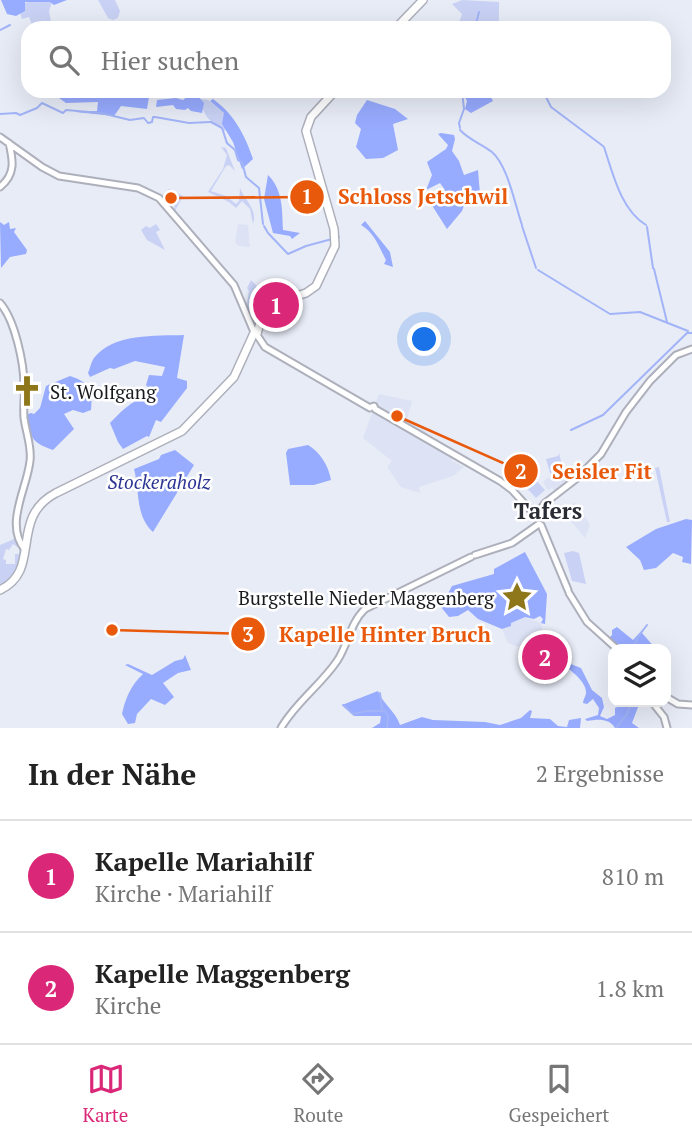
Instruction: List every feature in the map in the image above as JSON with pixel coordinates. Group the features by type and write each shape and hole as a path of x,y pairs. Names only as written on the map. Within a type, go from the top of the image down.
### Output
{"main road":[{"path":"403,21 423,0"},
{"path":"0,590 16,578 22,567 23,547 32,517 48,498 179,433 237,373 262,318 272,304 304,294 316,286 335,243 334,229 306,136 307,123 329,98"},
{"path":"0,137 41,167 62,177 138,188 159,198 234,285 255,334 265,347 513,490 538,519 569,592 587,622 611,644"},
{"path":"0,187 12,168 13,158 9,143"},
{"path":"0,303 14,333 23,377 30,459 16,520 23,547"},
{"path":"281,728 294,708 337,660 363,610 473,556 509,544 538,519 545,503 577,478 601,454 622,418 648,383 676,355 692,349"},
{"path":"671,701 692,705"},
{"path":"656,707 665,718 667,728"}],"shaded area":[{"path":"98,0 115,0 120,11 118,18 108,18"},
{"path":"462,0 499,2 499,21 460,21 462,14 452,4"},
{"path":"52,2 49,11 51,21 31,21 29,17 22,19 20,13 25,11 24,3"},
{"path":"200,99 208,100 224,113 227,143 236,151 226,144 222,129 207,117"},
{"path":"221,147 226,148 235,171 229,165 226,166 211,191 226,196 236,204 239,201 240,188 254,214 253,224 250,209 242,201 236,208 208,192 223,169 227,155"},
{"path":"169,189 183,196 175,211 179,217 174,211 175,197 170,195 166,202 161,197"},
{"path":"156,224 160,230 156,232 165,250 147,240 141,230"},
{"path":"238,224 248,225 250,247 235,243"},
{"path":"251,280 260,289 264,302 262,305 252,306 253,315 262,312 259,317 250,317 244,302 247,303 247,288"},
{"path":"379,394 412,401 406,423 418,425 426,431 427,437 455,454 452,461 464,467 453,476 419,487 420,493 401,487 387,467 392,461 363,438"},
{"path":"559,453 564,474 562,472 551,476 546,459 558,456"},
{"path":"659,467 670,522 667,522 655,468"},
{"path":"567,473 572,481 556,492 552,488 548,490 543,482 547,478"},
{"path":"532,476 545,490 536,498 523,484"},
{"path":"574,503 590,525 585,538 571,521 575,517 569,508"},
{"path":"14,535 23,550 18,574 0,589 0,545 14,539","holes":["13,544 19,548 19,554 15,554 15,564 6,564 3,559 6,549 9,550"]},
{"path":"564,553 579,553 586,584 572,581"},
{"path":"525,617 541,623 545,643 529,648 508,643 502,629"}],"green space":[{"path":"1,0 67,0 54,5 50,2 25,2 25,11 16,16 7,14"},
{"path":"59,98 149,98 147,109 121,106 114,116 76,112 97,111 98,102 66,103"},
{"path":"200,98 204,103 202,113 188,108 176,109 173,105 156,107 157,100"},
{"path":"466,98 492,98 493,101 471,113 465,109"},
{"path":"213,99 233,118 246,142 253,159 242,169 233,142 222,124 224,113 210,101"},
{"path":"367,100 395,109 408,119 393,124 398,150 383,158 366,159 356,147 361,129 355,123"},
{"path":"438,134 454,135 452,151 464,175 478,170 480,194 466,200 462,211 447,229 428,194 431,193 438,205 440,193 445,190 440,183 426,190 432,175 427,162 448,145"},
{"path":"268,175 279,193 283,230 300,233 292,239 290,236 273,233 264,199"},
{"path":"365,221 390,252 393,267 384,264 386,260 376,240 361,225"},
{"path":"0,222 4,225 9,222 10,229 16,228 14,232 27,250 26,254 10,257 1,268"},
{"path":"184,335 177,378 187,381 187,388 161,422 156,420 149,437 123,449 110,423 133,403 151,397 151,390 146,385 149,375 162,376 165,367 135,361 90,377 88,373 93,360 102,350 123,340"},
{"path":"70,376 86,384 91,397 91,410 83,413 73,410 64,414 74,429 53,450 33,438 25,415 34,414 40,408 46,386"},
{"path":"308,445 323,460 331,480 314,485 290,485 286,453 288,449"},
{"name":"Stockeraholz","path":"175,450 194,465 153,532 143,518 134,469"},
{"path":"686,519 692,520 691,564 682,562 683,557 673,553 656,568 644,570 640,560 626,547 656,529"},
{"path":"525,552 547,594 545,624 541,623 543,619 540,616 534,619 525,617 502,629 478,619 468,610 458,616 449,617 441,607 452,586 494,574 494,569"},
{"path":"617,627 633,640 644,628 642,633 652,644 616,644 608,639 612,630"},
{"path":"559,654 565,656 568,663 581,668 592,690 602,698 604,707 600,716 607,719 615,715 617,707 638,707 632,723 639,728 615,728 606,721 587,721 585,719 598,715 599,708 593,699 587,704 583,703 586,694 583,683 558,657"},
{"path":"185,655 191,670 178,673 163,683 174,697 165,705 151,699 137,714 135,723 128,724 122,714 125,703 143,674 125,665 152,675 183,659"},
{"path":"378,691 400,725 422,717 500,725 521,718 530,710 530,718 550,719 558,726 567,727 569,720 581,718 580,728 372,728 380,723 381,716 354,716 342,705"}],"waterway":[{"path":"477,21 479,12"},
{"path":"0,30 10,25"},
{"path":"460,128 464,109 463,98"},
{"path":"546,98 551,107 603,146"},
{"path":"0,114 20,115 42,103 63,113 66,110 101,113 130,120 144,118 148,123 152,122 153,117 189,123 210,122"},
{"path":"211,122 222,128 227,143 242,162 246,177 259,188 263,224"},
{"path":"460,130 498,158 507,176 522,225"},
{"path":"604,147 624,201 646,225"},
{"path":"264,226 288,254 332,239"},
{"path":"522,226 536,268"},
{"path":"647,227 653,268"},
{"path":"654,269 667,322"},
{"path":"538,270 610,314 640,312 688,331"},
{"path":"571,430 603,415 687,333 692,333"},
{"path":"638,637 647,625"},
{"path":"635,644 638,637"},
{"path":"380,693 382,709"},
{"path":"343,705 353,714 385,711 388,716 387,728"},
{"path":"616,728 630,707"}],"place":[{"name":"Schloss Jetschwil","path":"171,198"},
{"name":"Kapelle Mariahilf","path":"276,305"},
{"name":"St. Wolfgang","path":"27,391"},
{"name":"Seisler Fit","path":"397,416"},
{"name":"Burgstelle Nieder Maggenberg","path":"517,597"},
{"name":"Kapelle Hinter Bruch","path":"112,630"},
{"name":"Kapelle Maggenberg","path":"545,657"}],"district":[{"name":"Tafers","path":"548,510"}]}
